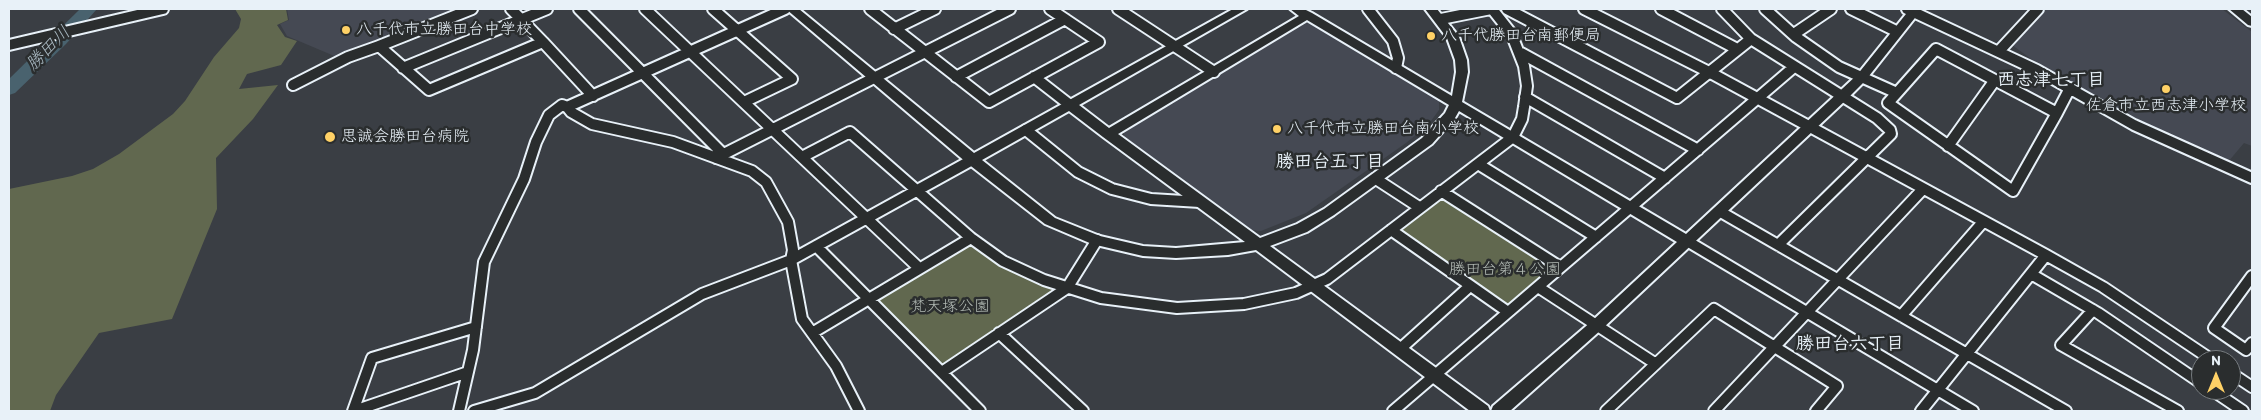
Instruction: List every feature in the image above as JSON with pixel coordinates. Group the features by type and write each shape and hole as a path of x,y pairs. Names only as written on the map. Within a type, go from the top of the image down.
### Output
{"street":[{"path":"9,44 163,9"},
{"path":"293,85 334,64 472,9"},
{"path":"511,9 593,96"},
{"path":"403,68 548,9"},
{"path":"579,9 719,156"},
{"path":"645,9 919,268"},
{"path":"713,9 792,79 744,102"},
{"path":"567,107 785,9"},
{"path":"792,9 972,160 1050,221 1097,240 1144,250 1176,253 1228,250 1257,245 1315,221 1427,142 1445,124 1456,104 1461,83 1461,60 1453,37 1436,14"},
{"path":"870,9 989,102 1099,42 1050,9"},
{"path":"894,29 935,9"},
{"path":"719,156 1010,9"},
{"path":"1118,9 1214,72"},
{"path":"474,411 535,393 702,294 791,260 1241,9"},
{"path":"1296,9 1973,411"},
{"path":"1368,9 1393,41 1398,58 1396,68"},
{"path":"802,157 850,132 971,238 1003,261 1024,272 1067,288 1128,303 1177,308 1244,304 1296,293 1313,287 1513,137 1522,119 1526,76 1520,53 1506,25 1491,9 1436,14"},
{"path":"1507,9 1677,98 1751,39"},
{"path":"1584,9 1709,72 2046,255 2103,287 2197,350"},
{"path":"1661,9 1737,49"},
{"path":"1722,9 1751,39 1878,118 1890,130 1890,134 1778,246"},
{"path":"1765,9 1794,34 1839,67 1897,94"},
{"path":"1794,34 1831,9"},
{"path":"1851,9 1896,31"},
{"path":"1999,51 2038,9"},
{"path":"2234,9 2252,23"},
{"path":"1499,411 1597,325 1842,97 1861,78 1912,10 1999,51 2070,88 2134,125 2252,178"},
{"path":"1108,134 1308,16"},
{"path":"956,77 1065,19"},
{"path":"379,46 429,90 543,42"},
{"path":"2057,113 1936,49 1888,103 2013,191 2057,113 2070,88"},
{"path":"1520,53 1698,150"},
{"path":"1393,411 1794,67"},
{"path":"1034,78 1482,411"},
{"path":"1948,146 1995,80"},
{"path":"1525,97 1665,178"},
{"path":"459,411 476,327 484,262 490,245 524,179 536,142 549,115 562,105 571,112 602,128 673,142 719,156 752,171 766,182 788,222 794,250 791,260 802,318 836,366 859,411"},
{"path":"1026,130 1078,172 1112,189 1152,199 1200,202"},
{"path":"1478,164 1596,237"},
{"path":"1376,178 1419,207"},
{"path":"1714,411 1923,189"},
{"path":"1441,191 1560,267"},
{"path":"1719,211 2066,411"},
{"path":"1901,316 1983,222"},
{"path":"1391,230 1508,312"},
{"path":"812,333 971,238"},
{"path":"942,372 1067,288 1097,240"},
{"path":"816,246 980,411"},
{"path":"1921,411 2046,255"},
{"path":"2031,274 2092,310 2191,376"},
{"path":"2252,276 2214,328 2246,350 2252,343"},
{"path":"1399,350 1470,286"},
{"path":"1538,287 1656,364"},
{"path":"1606,411 1714,309 1837,386 1816,411"},
{"path":"2092,310 2061,345 2178,411"},
{"path":"354,411 372,358 476,327"},
{"path":"999,333 1083,411"},
{"path":"354,411 468,372"},
{"path":"2241,380 2252,387"},
{"path":"2227,400 2243,411"}],"shaded area":[{"name":"八千代市立勝田台中学校","path":"287,9 462,9 339,58 287,36 280,24 289,20"},
{"name":"佐倉市立西志津小学校","path":"2046,9 2222,9 2252,32 2252,146 2244,143 2228,162 2116,110 2045,69 2012,45"},
{"name":"八千代市立勝田台南小学校","path":"1305,23 1314,24 1439,100 1439,110 1428,125 1406,143 1306,213 1261,231 1251,230 1124,138 1124,132"}],"green space":[{"path":"235,9 286,9 288,20 277,25 285,37 297,41 281,65 247,74 239,89 278,85 253,119 216,158 217,209 172,319 99,333 56,395 50,411 9,411 9,189 72,176 93,169 119,154 173,114 185,101 214,57 239,28 241,19"},
{"name":"勝田台第４公園","path":"1441,191 1560,267 1508,312 1391,230"},
{"name":"梵天塚公園","path":"971,241 1001,265 1023,276 1060,289 942,366 875,299"}],"waterway":[{"name":"勝田川","path":"9,89 89,9"}],"place":[{"name":"八千代市立勝田台中学校","path":"346,30"},
{"name":"八千代勝田台南郵便局","path":"1431,36"},
{"name":"佐倉市立西志津小学校","path":"2166,89"},
{"name":"八千代市立勝田台南小学校","path":"1277,129"},
{"name":"思誠会勝田台病院","path":"330,137"}],"district":[{"name":"西志津七丁目","path":"2051,80"},
{"name":"勝田台五丁目","path":"1330,162"},
{"name":"勝田台六丁目","path":"1850,344"}]}
